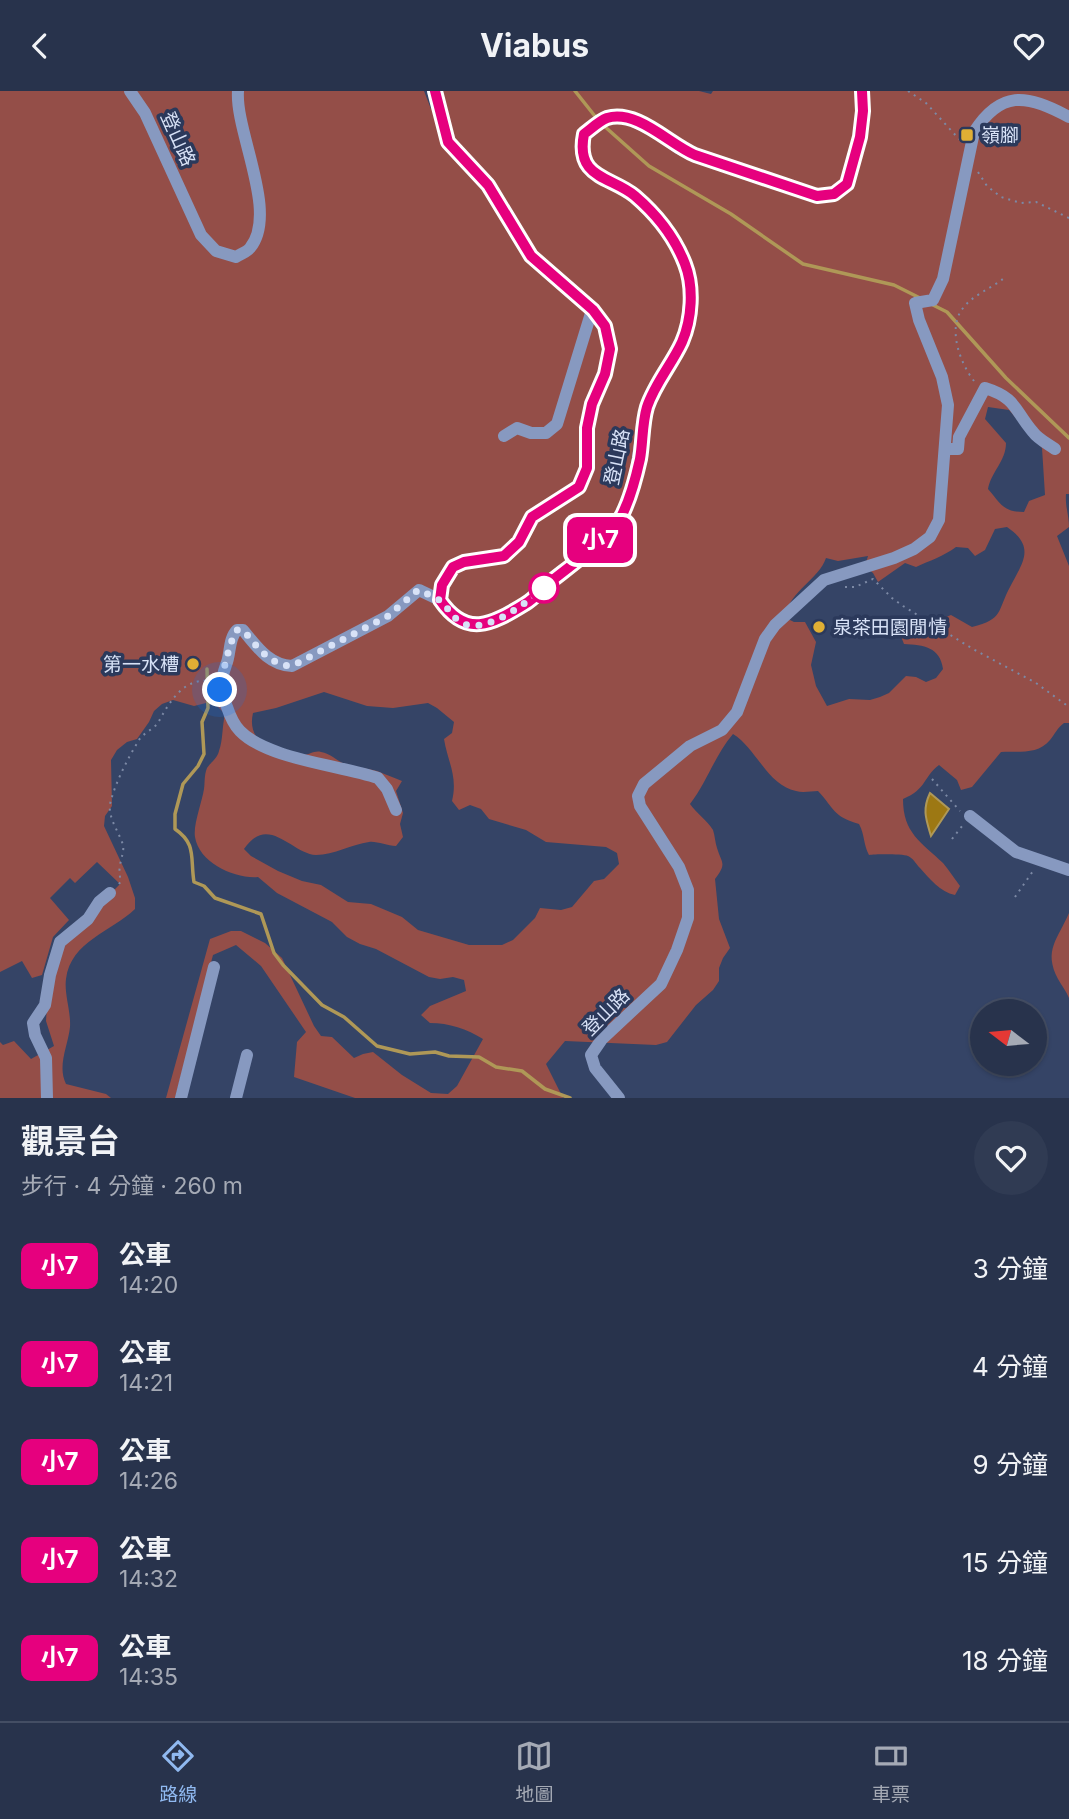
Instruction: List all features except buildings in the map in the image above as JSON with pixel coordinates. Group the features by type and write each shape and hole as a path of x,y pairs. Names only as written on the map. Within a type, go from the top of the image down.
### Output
{"street":[{"name":"登山路","path":"130,91 145,113 201,235 216,251 236,257 249,249 257,233 260,207 242,125 238,91"},
{"name":"登山路","path":"435,91 448,142 488,185 531,256 593,310 605,326 610,349 605,374 592,404 587,428 587,468 579,487 532,517 519,542 504,556 464,562 453,567 442,585 440,600 449,613 464,625 481,625 528,603 600,540 622,516 639,460 648,406 682,341 688,318 691,286 673,240 633,194 600,179 584,160 584,134 601,122 622,115 635,120 678,148 817,196 834,194 847,184 860,137 862,91"},
{"name":"登山路","path":"618,1098 595,1068 591,1055 608,1033 661,984 688,918 688,890 679,867 640,806 638,796 644,784 690,746 722,730 737,712 765,639 775,625 824,580 894,558 914,549 930,537 939,520 948,405 915,303 933,300 943,279 974,132 986,112 1008,95 1020,94 1035,98 1069,117"},
{"path":"504,436 517,428 531,433 546,433 556,424 593,310"},
{"path":"946,449 957,449 966,421 985,388 1011,400 1034,434 1055,449"},
{"path":"396,810 387,789 377,778 264,748 242,733 233,723 220,690 221,679 228,660 232,635 237,630 243,630 267,657 282,666 292,666 388,616 418,590 440,600"},
{"path":"970,816 1016,852 1069,870"},
{"path":"47,1098 46,1058 33,1023 45,1005 60,942 88,919 99,902 110,893"},
{"path":"181,1098 214,967"},
{"path":"236,1098 247,1055"}],"path":[{"path":"908,91 926,103 961,142 965,139 972,141"},
{"path":"976,164 987,186 1001,197 1029,204 1036,202 1069,218"},
{"path":"985,388 974,381 965,370 958,352 957,316 970,301 1003,279"},
{"path":"844,586 855,587 873,579 903,606 973,649 1036,683 1069,707"},
{"path":"110,893 121,881 117,869 124,848 110,806 116,787 141,737 158,723 161,715 185,686 196,679 221,679"},
{"path":"932,779 956,809 970,816 952,839"},
{"path":"1015,897 1042,859"}],"shaded area":[{"path":"0,91 424,91 431,109 440,91 699,91 711,94 713,91 1069,91 1069,494 1066,494 1066,498 1069,527 1057,536 1069,566 1069,723 1064,723 1040,748 1001,752 972,787 961,790 957,780 939,765 917,791 903,799 910,829 943,863 960,886 955,895 936,885 908,856 869,855 859,824 839,815 818,791 796,791 777,782 749,748 733,734 690,804 713,830 722,861 721,870 715,879 719,919 730,948 723,958 719,968 719,981 713,990 696,1005 667,1042 656,1045 565,1041 546,1064 563,1098 355,1098 294,1077 297,1042 306,1032 261,966 236,945 213,955 175,1098 166,1098 210,939 231,931 241,931 265,943 282,958 321,1036 332,1037 354,1058 373,1052 431,1093 448,1094 457,1086 483,1039 458,1027 430,1023 421,1015 430,1006 466,991 464,980 429,977 376,949 360,944 347,937 332,922 277,893 258,877 229,872 203,855 195,837 195,826 206,771 220,747 225,714 217,706 206,703 194,706 173,700 154,711 137,739 127,742 117,750 111,760 112,806 105,816 104,826 128,877 135,898 135,909 84,946 69,966 66,979 70,1021 63,1063 66,1084 106,1094 111,1098 0,1098 0,1042 3,1045 14,1041 31,1059 54,1046 46,1021 48,989 63,943 120,884 97,862 75,883 70,878 50,898 69,920 53,937 42,975 32,978 22,961 0,972","holes":["988,407 1009,410 1042,448 1045,495 1029,501 1024,512 1007,509 988,489 1004,455 1006,443 985,419","1007,527 1022,541 1024,548 1019,570 995,617 972,627 951,615 923,626 913,622 903,623 900,634 904,644 930,649 938,656 943,669 936,678 926,682 906,676 889,693 880,697 870,700 849,699 827,706 816,686 811,665 816,642 805,622 794,622 784,617 793,599 826,558 838,561 868,556 865,566 878,582 905,563 916,567 956,547 968,548 975,556 985,550 995,529","324,692 367,706 393,708 428,703 454,722 452,733 444,739 453,777 452,801 459,810 470,805 481,809 489,819 526,830 546,842 606,847 617,853 619,864 604,879 594,881 572,907 561,910 540,908 535,918 513,940 502,945 469,945 418,930 402,917 371,904 348,902 321,885 278,871 244,849 253,839 271,835 316,855 369,842 396,846 403,837 400,824 403,813 396,791 402,781 377,771 345,764 324,753 291,754 265,745 254,732 253,713"]},
{"path":"930,793 949,809 931,836 925,810"},
{"path":"1069,913 1069,998 1054,969 1052,952"}],"waterway":[{"path":"575,91 598,120"},
{"path":"603,125 649,166 731,214 803,264 894,285 920,298"},
{"path":"933,305 947,312 1006,378 1069,438"},
{"path":"207,669 208,708 202,722 204,754 183,784 175,814 175,829 190,846 194,882 204,886 215,898 261,914 274,953 283,965 322,1005 344,1017 377,1046 410,1054 435,1052 449,1056 479,1057 496,1067 522,1071 545,1089 570,1098"}],"bus line":[{"name":"小7","path":"435,91 448,142 488,185 531,256 593,310 605,326 610,349 605,374 592,404 587,428 587,468 579,487 532,517 519,542 504,556 464,562 453,567 446,576 440,600 449,613 464,625 481,625 528,603 600,540 622,516 639,460 648,406 682,341 688,318 691,286 673,240 633,194 600,179 584,160 584,134 605,119 622,115 695,155 817,196 834,194 847,184 860,137 862,91"}],"place":[{"name":"嶺腳","path":"967,135"},
{"name":"泉茶田園閒情","path":"819,627"},
{"name":"第一水槽","path":"193,664"}],"route":[{"path":"220,690 232,635 237,630 243,630 267,657 282,666 292,666 388,616 418,590 440,600 449,613 464,625 481,625 528,603 545,586 544,588"}]}
